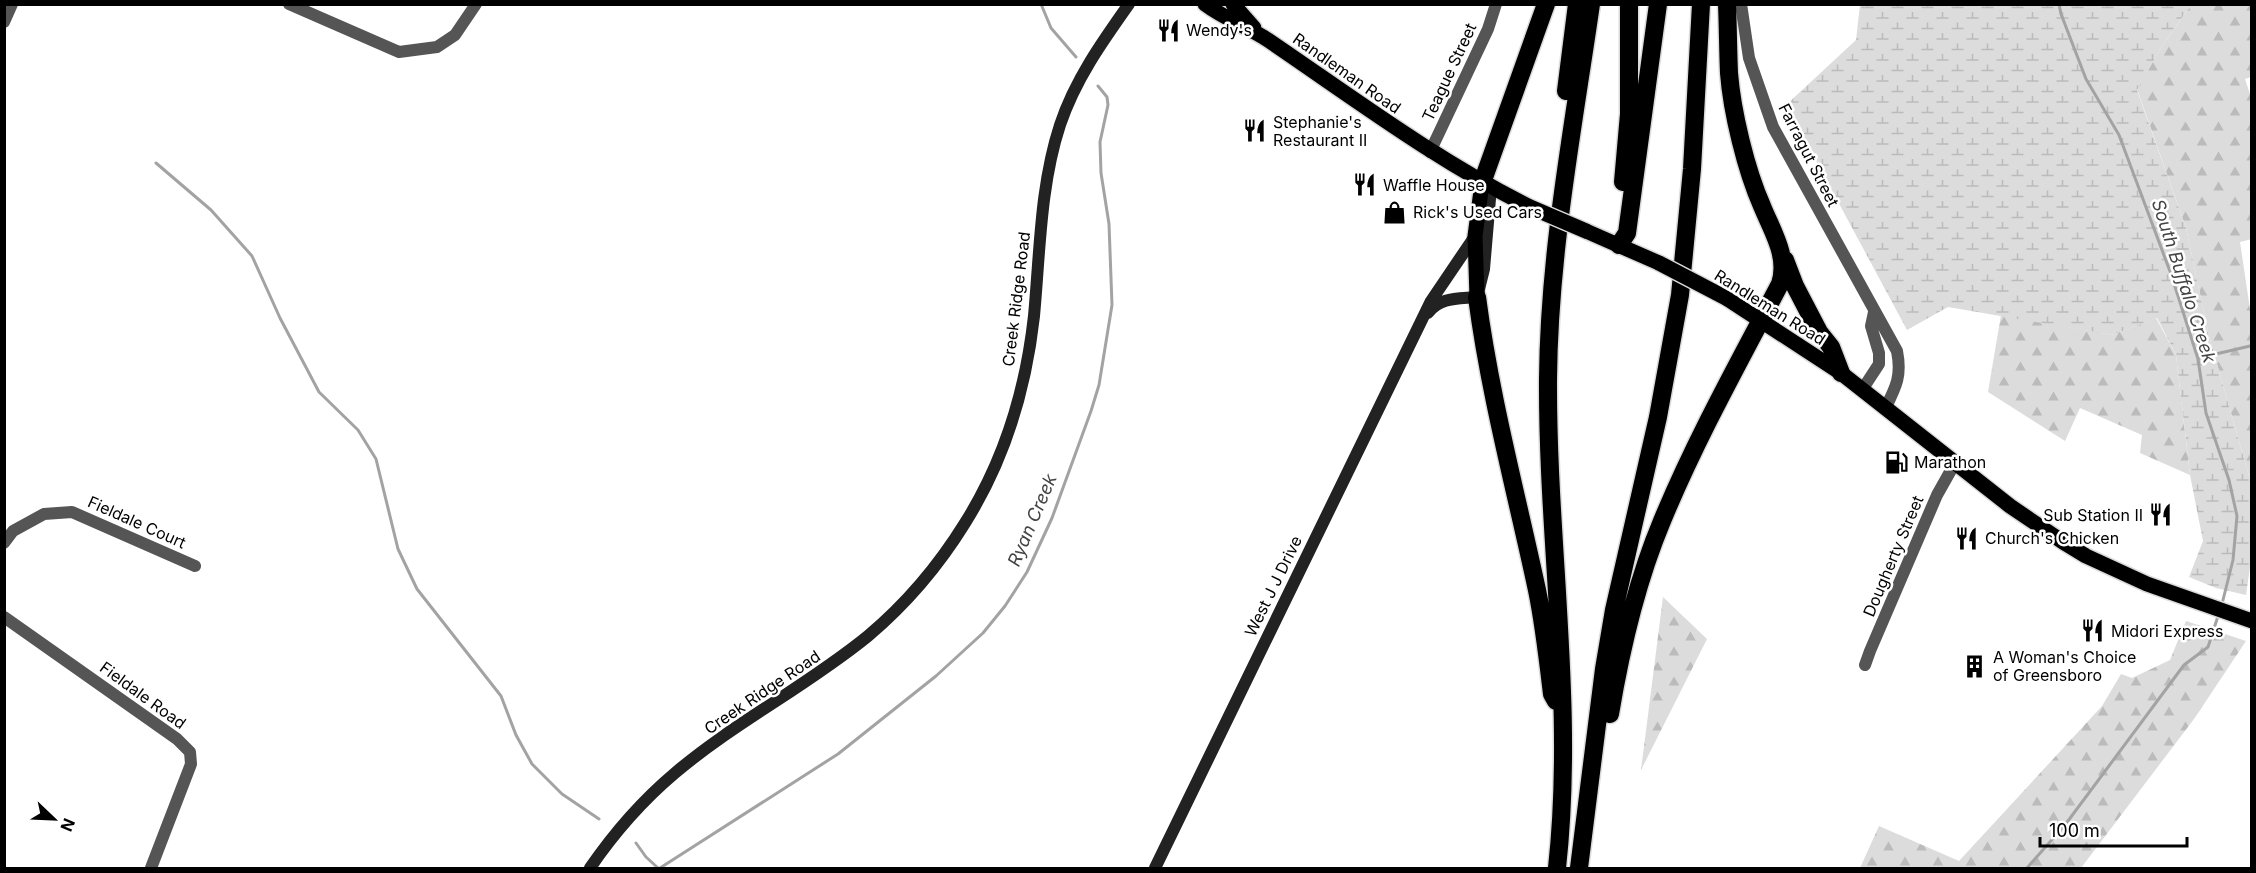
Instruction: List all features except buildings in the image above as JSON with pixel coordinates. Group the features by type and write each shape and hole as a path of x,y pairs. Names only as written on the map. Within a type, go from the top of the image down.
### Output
{"highway":[{"path":"1486,185 1546,4"},
{"path":"1563,194 1558,157 1577,4"},
{"path":"1557,868 1563,787 1564,717 1550,454 1548,380 1551,296 1563,194 1591,4"},
{"path":"1619,245 1617,230 1629,114 1629,4"},
{"path":"1619,245 1627,233 1658,4"},
{"path":"1579,868 1591,762 1614,610 1658,417 1680,295 1692,169 1701,4"},
{"path":"1727,4 1730,75 1738,122 1754,188 1795,286 1819,332 1831,347 1841,373"},
{"path":"1591,762 1608,724 1619,661 1632,610 1662,521 1712,413 1780,284 1784,272 1782,252"},
{"path":"1477,297 1481,331 1517,508 1537,591 1552,694 1564,717"}],"main road":[{"name":"Creek Ridge Road","path":"590,868 621,826 677,771 825,668 888,618 935,566 966,522 980,498 1002,448 1020,394 1030,342 1047,182 1060,127 1075,89 1095,53 1130,4"},
{"name":"Randleman Road","path":"1205,4 1222,17 1260,35 1430,152 1486,185 1530,207 1659,263 1726,298 1841,373 2029,519 2086,556 2147,584 2247,619"},
{"name":"Randleman Road","path":"1233,4 1260,35"},
{"name":"West J J Drive","path":"1423,319 1441,302 1477,297 1476,236 1486,185"},
{"path":"1477,297 1484,269 1486,185"},
{"name":"West J J Drive","path":"1155,868 1435,294 1476,236"}],"street":[{"path":"4,22 12,4"},
{"path":"289,4 399,52 437,47 455,35 476,4"},
{"name":"Teague Street","path":"1430,152 1488,29 1496,4"},
{"name":"Farragut Street","path":"1741,4 1749,58 1773,127 1897,351 1898,383 1885,409"},
{"name":"Farragut Street","path":"1862,390 1879,364 1879,353 1871,326 1874,312"},
{"name":"Dougherty Street","path":"1865,665 1937,495 1955,463"},
{"name":"Fieldale Court","path":"4,543 13,531 44,514 72,512 195,566"},
{"name":"Fieldale Road","path":"4,616 177,739 190,752 190,764 151,868"}],"green space":[{"path":"1860,5 2191,5 2162,46 2137,90 2186,228 2209,336 2251,483 2252,553 2246,595 2216,588 2189,577 2203,541 2190,475 2176,355 2157,318 2112,335 1948,307 1907,330 1786,105 1856,40"},
{"path":"2191,5 2251,5 2251,77 2245,79 2252,100 2252,239 2240,242 2251,316 2251,483 2209,336 2186,228 2137,89 2162,46"},
{"path":"2001,315 2112,335 2156,318 2176,355 2190,475 2140,453 2142,435 2080,408 2065,441 1988,392"},
{"path":"1663,597 1707,639 1641,770"},
{"path":"2186,621 2246,641 2194,719 2081,868 1860,868 1879,826 1959,861 2102,706 2121,674 2132,678 2170,660"}],"waterway":[{"name":"Ryan Creek","path":"1041,4 1051,28 1076,57"},
{"name":"South Buffalo Creek","path":"2059,4 2086,79 2119,135 2171,274 2198,359 2206,413 2229,480 2237,516 2233,560 2222,604"},
{"name":"Ryan Creek","path":"660,868 838,754 936,676 983,633 1005,606 1027,572 1052,518 1091,411 1099,385 1112,305 1109,224 1101,173 1100,142 1108,105 1107,97 1098,86"},
{"path":"156,163 211,210 252,256 280,318 319,392 358,430 376,459 398,549 417,589 501,696 516,735 532,764 562,794 599,819"},
{"path":"2199,358 2250,346"},
{"name":"South Buffalo Creek","path":"2027,868 2065,825 2184,665 2208,647 2219,613"},
{"path":"636,843 658,868"}],"place":[{"name":"Wendy's","path":"1168,30"},
{"name":"Stephanie's Restaurant II","path":"1255,131"},
{"name":"Waffle House","path":"1365,185"},
{"name":"Rick's Used Cars","path":"1395,212"},
{"name":"Marathon","path":"1896,462"},
{"name":"Sub Station II","path":"2161,515"},
{"name":"Church's Chicken","path":"1967,538"},
{"name":"Midori Express","path":"2093,631"},
{"name":"A Woman's Choice of Greensboro","path":"1975,666"}]}
